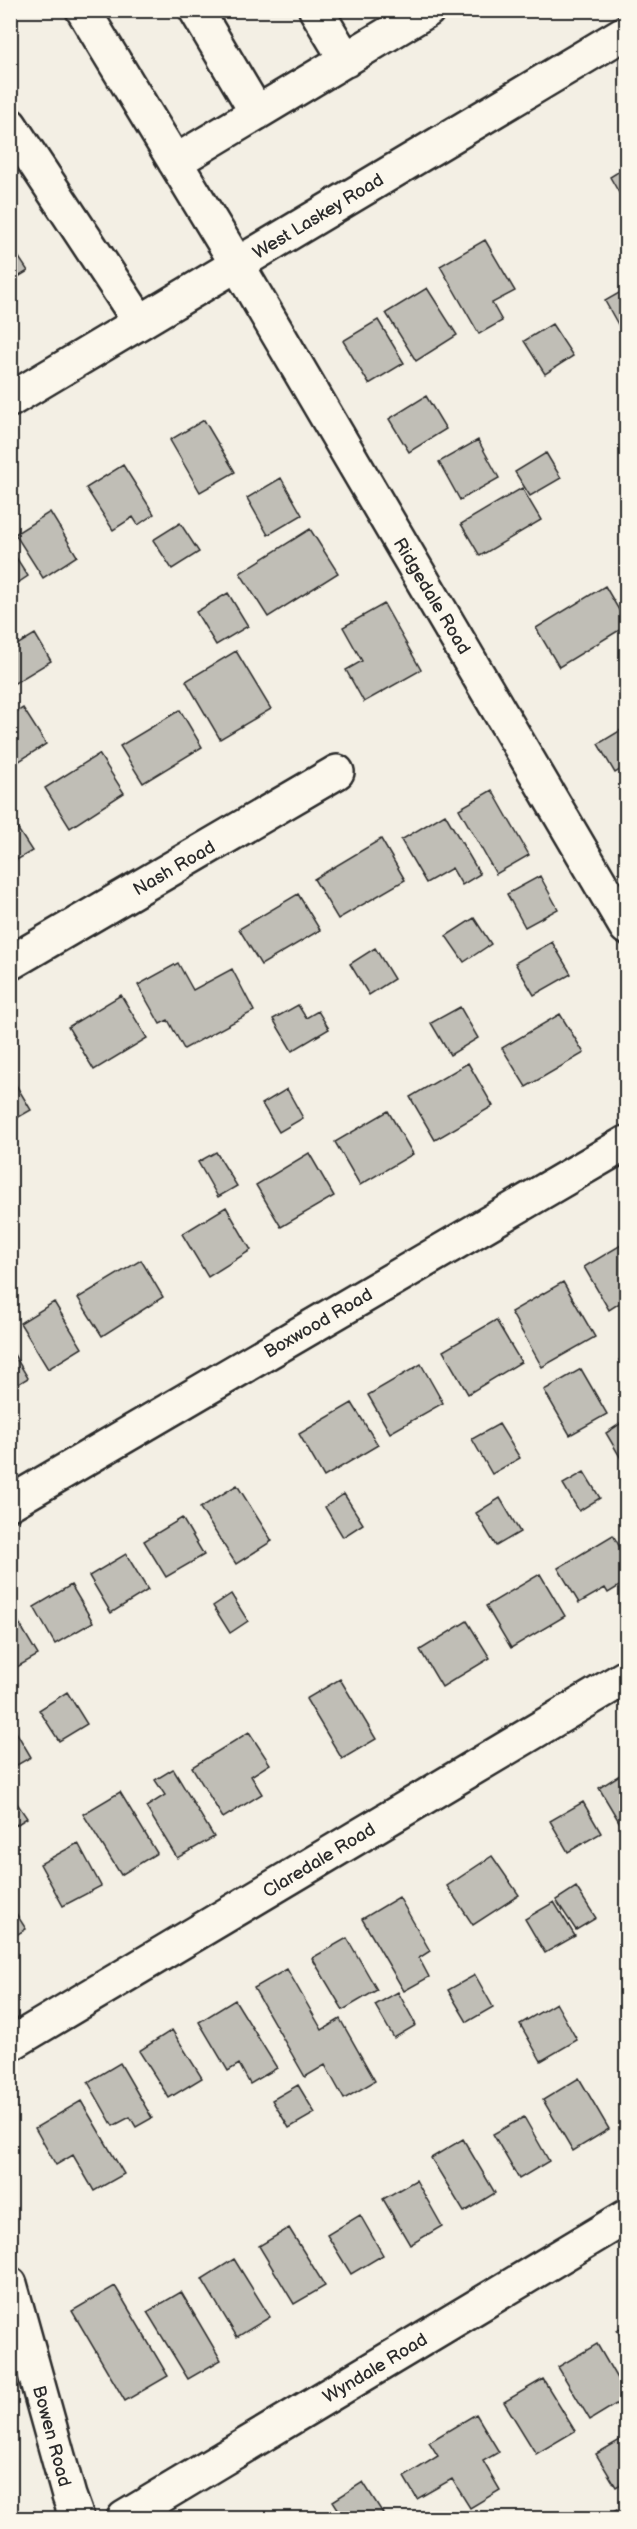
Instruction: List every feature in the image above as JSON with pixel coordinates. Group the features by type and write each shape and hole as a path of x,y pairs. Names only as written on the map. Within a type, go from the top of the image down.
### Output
{"street":[{"name":"Ridgedale Road","path":"83,10 237,264 627,927"},
{"path":"196,10 257,113"},
{"path":"316,10 346,60"},
{"path":"175,162 428,10"},
{"name":"West Laskey Road","path":"10,400 627,32"},
{"path":"10,125 140,322"},
{"name":"Nash Road","path":"10,963 337,772"},
{"name":"Boxwood Road","path":"10,1503 627,1143"},
{"name":"Claredale Road","path":"10,2044 627,1677"},
{"name":"Wyndale Road","path":"124,2518 627,2217"},
{"name":"Bowen Road","path":"10,2284 77,2518"}],"building":[{"path":"626,167 626,205 610,177"},
{"path":"485,240 515,291 492,303 502,321 479,334 440,266"},
{"path":"10,244 28,271 10,282"},
{"path":"427,288 457,335 416,361 386,313"},
{"path":"626,289 626,324 620,328 605,301"},
{"path":"378,320 404,363 369,384 343,341"},
{"path":"552,324 573,356 545,374 524,341"},
{"path":"426,396 446,429 409,452 389,419"},
{"path":"204,420 235,472 200,492 170,440"},
{"path":"478,440 499,478 460,500 439,462"},
{"path":"546,453 561,478 530,496 515,472"},
{"path":"123,465 154,514 138,525 133,517 113,530 86,488"},
{"path":"281,478 302,515 268,535 247,498"},
{"path":"522,488 541,520 480,556 461,524"},
{"path":"50,512 77,556 43,578 15,534"},
{"path":"180,523 199,552 172,569 153,540"},
{"path":"310,529 338,573 268,617 240,573"},
{"path":"10,548 28,576 10,588"},
{"path":"605,586 626,622 626,626 559,667 536,628"},
{"path":"228,593 248,626 216,645 196,612"},
{"path":"384,604 421,670 364,702 346,670 362,661 343,627"},
{"path":"35,634 51,661 10,686 10,649"},
{"path":"236,651 271,709 220,739 186,681"},
{"path":"23,708 46,744 10,767 10,716"},
{"path":"180,710 202,747 143,783 120,746"},
{"path":"626,727 626,774 623,768 615,773 598,744"},
{"path":"99,754 124,793 70,828 45,788"},
{"path":"492,790 529,855 496,874 459,809"},
{"path":"445,814 480,874 462,885 452,868 426,883 401,840"},
{"path":"10,817 32,851 10,864"},
{"path":"381,839 405,880 338,919 314,879"},
{"path":"540,876 558,909 525,927 507,894"},
{"path":"298,894 320,930 261,965 239,929"},
{"path":"474,918 491,944 464,962 446,936"},
{"path":"552,942 571,974 534,995 515,963"},
{"path":"375,948 394,979 369,995 350,964"},
{"path":"178,963 193,990 232,969 254,1011 184,1049 168,1020 160,1024 138,985"},
{"path":"121,995 147,1038 94,1070 68,1027"},
{"path":"298,1005 306,1018 318,1011 329,1029 292,1051 273,1019"},
{"path":"460,1007 478,1038 450,1055 431,1023"},
{"path":"560,1014 584,1053 526,1087 502,1048"},
{"path":"468,1063 493,1106 435,1140 410,1097"},
{"path":"10,1075 31,1110 10,1122"},
{"path":"287,1089 303,1118 279,1132 262,1104"},
{"path":"388,1111 413,1154 360,1185 335,1142"},
{"path":"216,1152 237,1186 218,1197 198,1162"},
{"path":"309,1153 334,1196 281,1227 256,1185"},
{"path":"226,1207 251,1250 208,1277 182,1234"},
{"path":"626,1242 626,1299 609,1310 584,1267"},
{"path":"141,1260 163,1297 102,1336 78,1298"},
{"path":"563,1282 595,1337 542,1367 511,1312"},
{"path":"54,1302 82,1348 48,1369 20,1323"},
{"path":"496,1320 521,1362 468,1394 443,1351"},
{"path":"10,1348 28,1378 10,1389"},
{"path":"626,1356 626,1373 619,1360"},
{"path":"421,1364 443,1403 390,1433 368,1395"},
{"path":"581,1369 607,1414 570,1435 544,1390"},
{"path":"352,1403 378,1445 324,1477 299,1434"},
{"path":"626,1420 626,1467 606,1433"},
{"path":"499,1424 520,1458 492,1474 472,1439"},
{"path":"584,1472 600,1498 579,1511 563,1484"},
{"path":"237,1485 272,1541 236,1564 200,1508"},
{"path":"344,1494 363,1524 343,1537 325,1507"},
{"path":"500,1498 520,1532 496,1546 476,1513"},
{"path":"182,1518 204,1555 166,1577 144,1541"},
{"path":"613,1535 626,1558 626,1582 608,1593 605,1588 579,1603 558,1568"},
{"path":"126,1554 148,1590 111,1613 89,1576"},
{"path":"540,1574 565,1616 511,1648 486,1606"},
{"path":"71,1585 93,1622 55,1644 34,1607"},
{"path":"231,1594 248,1621 230,1633 213,1606"},
{"path":"16,1618 38,1655 10,1671 10,1622"},
{"path":"467,1621 490,1658 442,1687 420,1650"},
{"path":"340,1679 376,1739 342,1759 306,1699"},
{"path":"67,1692 87,1724 59,1741 39,1710"},
{"path":"12,1725 31,1757 10,1769 10,1726"},
{"path":"249,1732 270,1764 251,1776 262,1794 223,1818 192,1767"},
{"path":"173,1769 214,1837 177,1858 146,1807 165,1795 155,1780"},
{"path":"626,1771 626,1828 624,1830 599,1788"},
{"path":"120,1792 157,1853 121,1875 83,1814"},
{"path":"10,1793 27,1818 10,1829"},
{"path":"583,1802 601,1833 568,1852 550,1821"},
{"path":"78,1843 101,1886 63,1906 40,1864"},
{"path":"492,1856 519,1895 473,1925 447,1886"},
{"path":"576,1887 596,1918 576,1930 556,1900"},
{"path":"399,1897 430,1951 419,1958 429,1977 404,1991 362,1919"},
{"path":"554,1902 575,1936 545,1953 525,1919"},
{"path":"10,1904 26,1929 10,1939"},
{"path":"347,1938 377,1990 343,2010 312,1958"},
{"path":"287,1969 322,2030 340,2019 375,2081 344,2099 325,2065 305,2077 254,1988"},
{"path":"475,1975 493,2007 467,2022 448,1990"},
{"path":"398,1992 416,2025 394,2038 375,2005"},
{"path":"235,2000 277,2068 250,2084 239,2064 228,2071 199,2022"},
{"path":"556,2003 577,2040 541,2061 520,2024"},
{"path":"172,2030 202,2078 169,2098 139,2051"},
{"path":"120,2063 152,2118 136,2127 130,2117 113,2126 88,2082"},
{"path":"579,2078 609,2129 573,2151 543,2100"},
{"path":"298,2085 315,2113 289,2128 272,2100"},
{"path":"81,2101 124,2174 94,2191 73,2155 56,2165 35,2128"},
{"path":"524,2117 549,2161 519,2179 493,2134"},
{"path":"463,2139 495,2193 464,2212 431,2158"},
{"path":"416,2180 442,2226 410,2245 383,2199"},
{"path":"360,2215 383,2255 351,2274 327,2235"},
{"path":"289,2228 325,2286 294,2304 259,2246"},
{"path":"234,2259 270,2317 237,2337 202,2279"},
{"path":"115,2286 168,2376 125,2401 72,2311"},
{"path":"181,2292 221,2360 188,2379 147,2312"},
{"path":"626,2325 626,2346 617,2330"},
{"path":"597,2344 626,2394 626,2398 590,2420 558,2367"},
{"path":"543,2379 575,2431 536,2454 504,2402"},
{"path":"476,2414 499,2452 483,2461 500,2490 470,2508 452,2479 417,2499 404,2477 438,2456 429,2442"},
{"path":"625,2437 626,2481 616,2487 596,2454"},
{"path":"363,2482 386,2518 344,2518 333,2501"},
{"path":"617,2510 622,2518 600,2518"},
{"path":"312,2512 316,2518 301,2518"}]}
